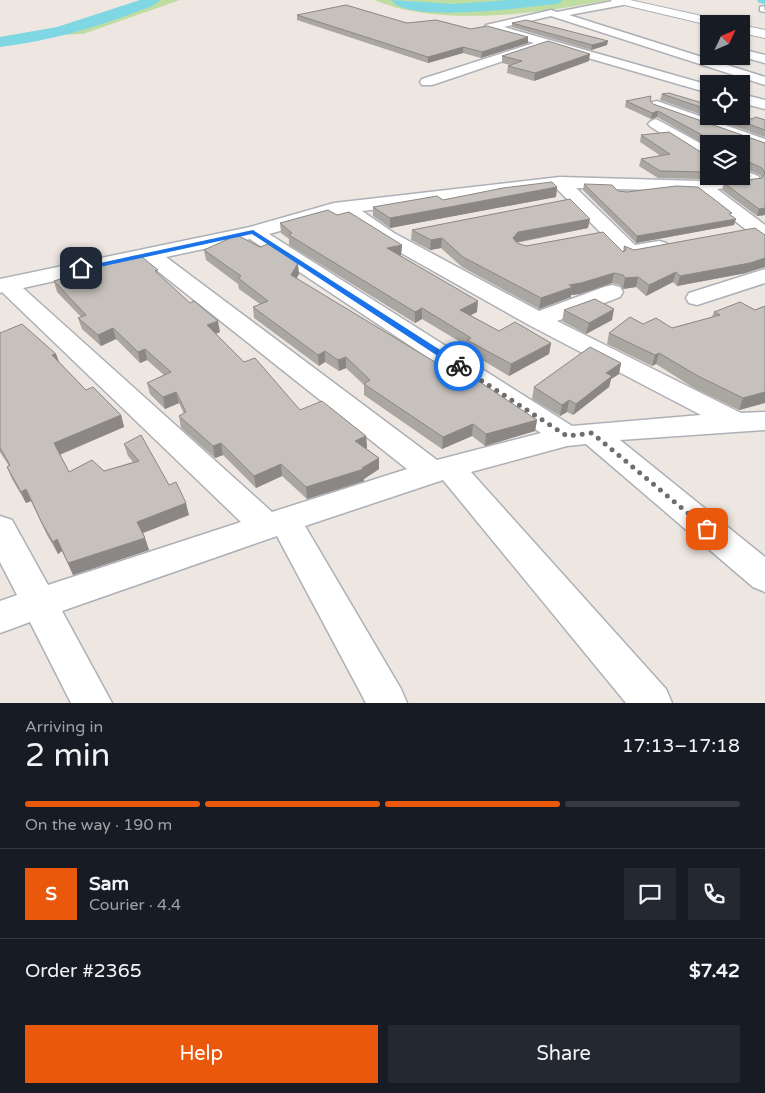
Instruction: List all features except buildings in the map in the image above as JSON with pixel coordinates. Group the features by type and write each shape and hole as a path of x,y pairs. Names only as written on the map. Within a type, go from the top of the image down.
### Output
{"main road":[{"path":"620,1 700,19"},
{"path":"750,31 765,34"}],"street":[{"path":"557,15 620,1"},
{"path":"700,86 490,27 551,13 765,81"},
{"path":"612,32 634,27"},
{"path":"592,56 637,40"},
{"path":"427,82 545,43"},
{"path":"750,56 765,59"},
{"path":"750,101 765,105"},
{"path":"657,105 765,144"},
{"path":"656,124 700,150"},
{"path":"4,286 253,232 334,209 560,182 710,185"},
{"path":"560,182 567,202 600,234 631,252 680,243"},
{"path":"701,186 761,232"},
{"path":"346,209 387,237 537,320 755,423"},
{"path":"253,232 579,435 765,577"},
{"path":"387,237 415,232"},
{"path":"728,234 761,232"},
{"path":"149,254 440,469 652,703"},
{"path":"698,298 765,276"},
{"path":"4,286 276,523 387,703"},
{"path":"537,320 612,292"},
{"path":"0,618 440,469 579,435 755,423"},
{"path":"0,529 92,703"}],"green space":[{"path":"140,0 180,0 83,34 50,35 63,28"},
{"path":"374,0 610,0 522,13 460,16 430,14 401,9"}],"waterway":[{"path":"0,42 40,36 78,27 153,0"},
{"path":"398,0 433,8 475,8 555,0"}],"way so far":[{"path":"459,366 567,436 592,433 707,529"}],"route":[{"path":"81,268 253,232 459,366"}]}
